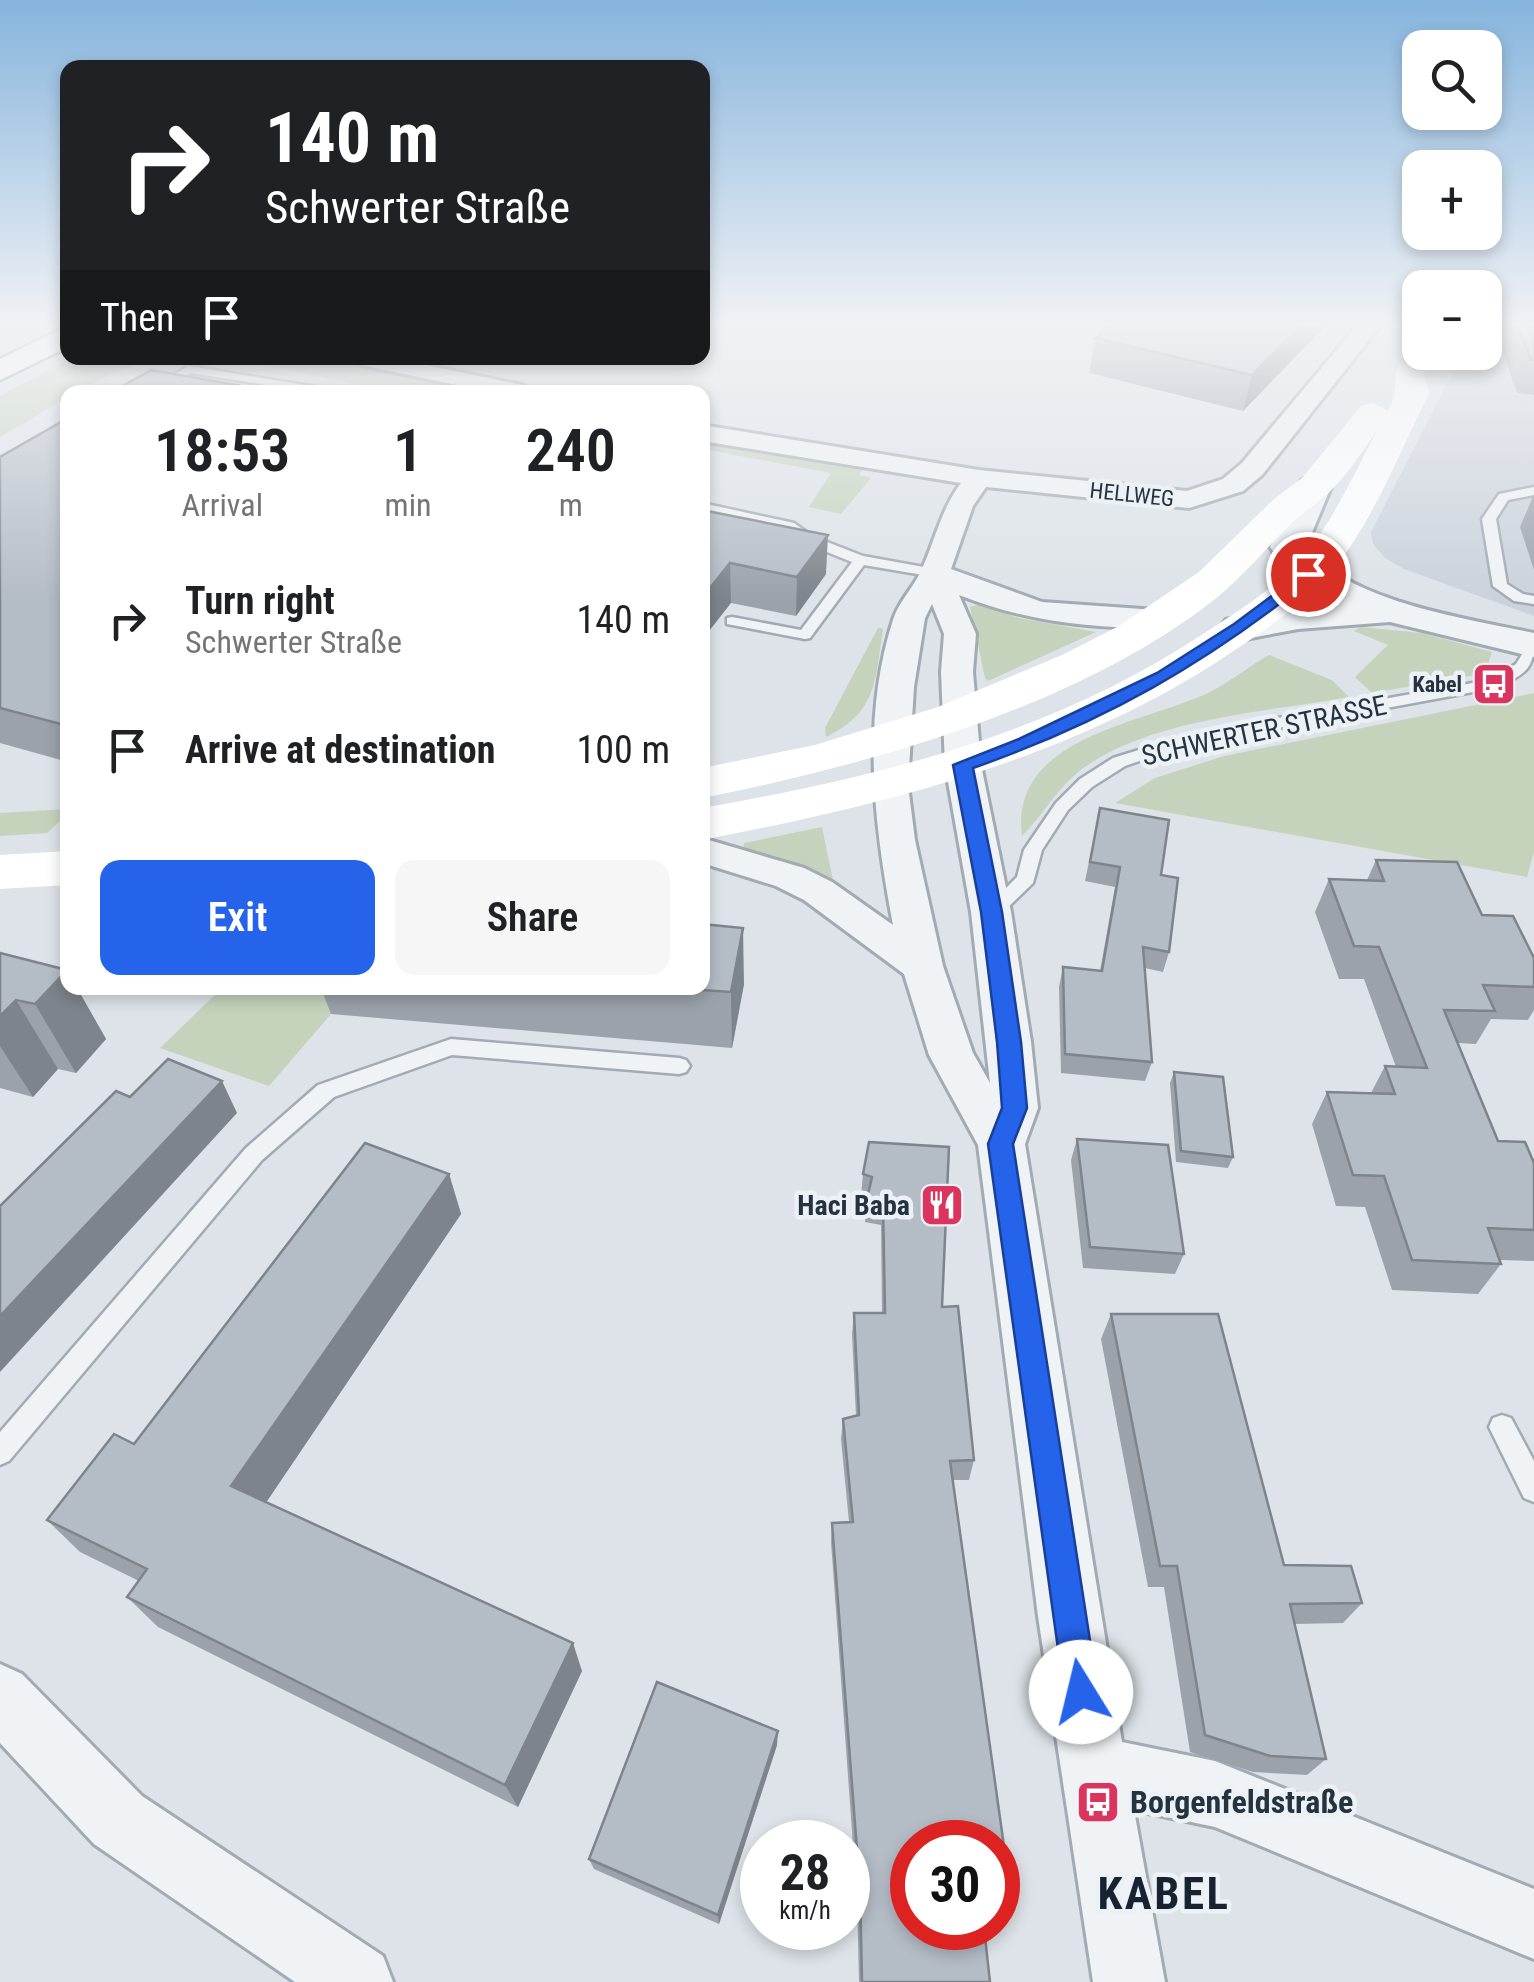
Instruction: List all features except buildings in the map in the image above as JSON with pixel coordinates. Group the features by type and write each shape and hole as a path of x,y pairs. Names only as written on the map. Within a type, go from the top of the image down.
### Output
{"main road":[{"path":"710,782 814,762 958,713 1058,670 1156,620 1236,562 1288,505 1314,487 1370,413"},
{"path":"710,822 890,785 963,765 1026,743 1114,703 1202,655 1240,628 1307,564 1401,413"},
{"path":"0,872 60,868"}],"street":[{"name":"HELLWEG","path":"710,434 978,478 1190,500 1220,491 1252,469 1297,413"},
{"path":"978,478 959,505 934,574 909,618 892,736 890,785 906,896 922,966 951,1055 1000,1144 1093,1769 1129,1982"},
{"path":"1314,487 1288,547 1344,593 1400,612 1534,645"},
{"path":"1236,562 1307,564 1476,614 1534,645"},
{"path":"934,574 1026,611 1071,618 1156,620"},
{"path":"934,574 960,634 958,713 963,765 991,912 1015,1108 1000,1144"},
{"path":"1240,628 1313,616 1400,612"},
{"path":"710,852 790,877 818,891 922,966"},
{"path":"0,1696 118,1820 357,1982"},
{"path":"1093,1769 1214,1794 1534,1924"}],"lane":[{"path":"1534,491 1504,497 1489,519 1500,586 1519,598 1534,600"},
{"path":"710,510 789,526 807,538 860,560 934,574"},
{"path":"732,621 805,636 860,560"},
{"name":"SCHWERTER STRASSE","path":"991,912 1026,878 1026,864 1068,801 1099,773 1137,756 1238,730 1494,684 1522,666 1534,645"},
{"path":"0,1452 254,1154 326,1090 450,1047 679,1066"},
{"path":"1502,1427 1534,1489"}],"shaded area":[{"path":"1432,413 1534,413 1534,616 1404,569 1385,558 1373,544 1371,532"}],"green space":[{"path":"0,413 40,413 0,437"},
{"path":"710,440 865,467 859,475 871,478 841,514 809,507 831,473 710,450"},
{"path":"979,604 1019,618 1096,632 988,681 970,607"},
{"path":"1361,627 1422,633 1492,652 1487,667 1476,675 1372,693 1355,677 1388,645 1354,631"},
{"path":"878,628 883,629 871,693 856,717 826,737 825,728"},
{"path":"1269,655 1332,680 1349,697 1207,720 1136,740 1077,773 1022,836 1024,802 1037,776 1058,755 1118,725 1210,692"},
{"path":"1534,693 1534,852 1527,877 1115,803 1155,778 1224,756"},
{"path":"60,809 60,821 47,833 0,836 0,813"},
{"path":"822,827 834,885 790,863 743,851 744,843"},
{"path":"215,995 340,995 331,1014 269,1086 160,1048"}],"place":[{"name":"Kabel","path":"1494,684"},
{"name":"Haci Baba","path":"942,1205"},
{"name":"Borgenfeldstraße","path":"1098,1802"}],"district":[{"name":"KABEL","path":"1164,1893"}],"route":[{"path":"1081,1692 1000,1144 1015,1108 1009,1042 991,912 963,765 1026,743 1164,677 1240,628 1308,574"}]}
